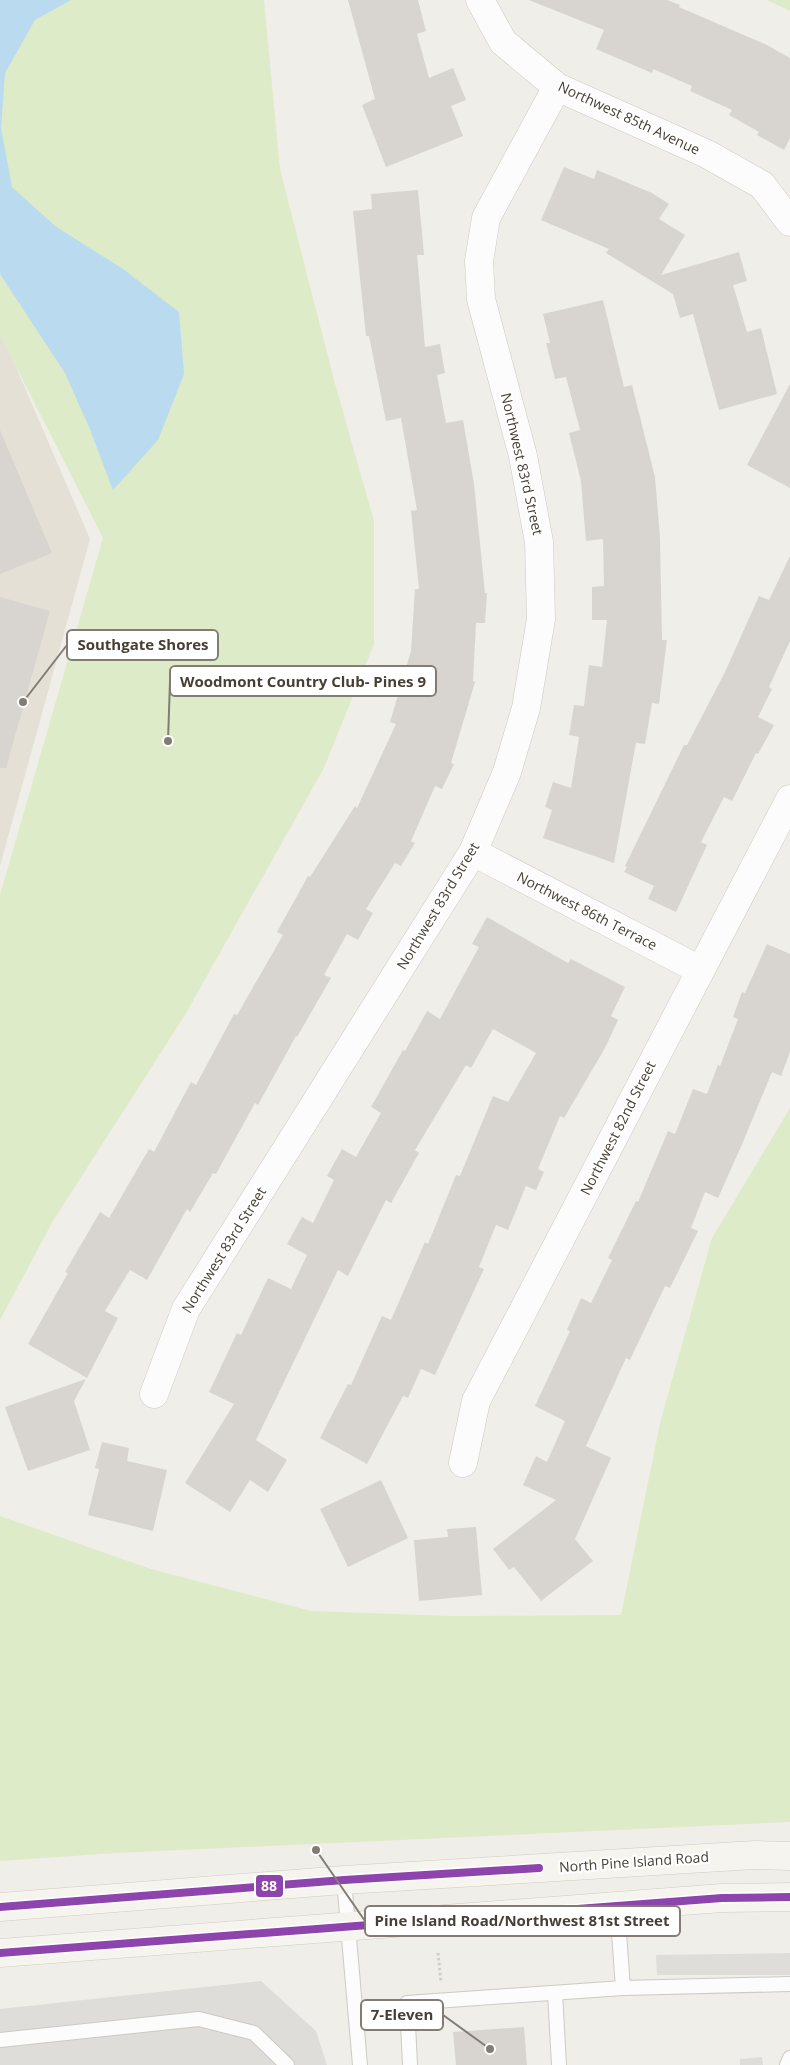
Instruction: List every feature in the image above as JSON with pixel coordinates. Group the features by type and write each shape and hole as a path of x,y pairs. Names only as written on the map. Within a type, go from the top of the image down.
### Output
{"main road":[{"name":"North Pine Island Road","path":"0,1907 344,1880 745,1855 790,1856"},
{"path":"0,1954 722,1898 790,1897"}],"street":[{"name":"Northwest 85th Avenue","path":"480,0 503,42 557,87 707,154 762,185 790,222"},
{"name":"Northwest 83rd Street","path":"154,1394 186,1309 473,852 507,772 526,708 541,619 539,542 522,456 480,299 478,261 486,218 557,87"},
{"name":"Northwest 82nd Street","path":"463,1462 476,1401 790,799"},
{"name":"Northwest 86th Terrace","path":"473,852 700,970"}],"lane":[{"path":"344,1880 360,2065"},
{"path":"617,1906 623,1988"},
{"path":"410,2065 407,2003 623,1988 790,1984"},
{"path":"555,1993 559,2065"},
{"path":"0,2040 199,2019 254,2033 287,2065"},
{"path":"787,2065 790,2058"}],"path":[{"path":"438,1952 443,2001"}],"shaded area":[{"path":"0,330 90,539 0,866"},
{"path":"790,1953 790,1975 657,1975 656,1955"},
{"path":"261,1981 316,2031 327,2065 0,2065 0,2009"},
{"path":"762,2057 763,2065 740,2065 740,2059"}],"green space":[{"path":"0,0 264,0 280,169 334,380 374,521 374,644 324,768 185,1015 53,1221 0,1320 0,895 103,538 0,335"},
{"path":"767,0 790,0 790,11"},
{"path":"790,1108 790,1822 116,1853 0,1861 0,1516 151,1569 311,1611 450,1616 621,1615 661,1419 712,1238"}],"water":[{"path":"0,0 71,0 35,20 5,73 1,128 12,187 55,226 123,269 179,312 184,374 158,440 113,490 89,427 65,373 0,274"}],"building":[{"path":"348,0 418,0 426,31 417,34 429,78 453,68 466,100 451,106 463,136 386,167 362,105 375,99"},
{"path":"529,0 667,0 767,45 790,58 790,138 784,150 757,135 759,132 729,115 732,110 690,91 692,86 653,69 652,73 596,49 604,30"},
{"path":"564,167 594,179 597,170 652,193 669,204 659,219 685,235 661,275 739,252 747,281 733,285 747,332 761,328 777,394 719,410 693,314 680,318 673,294 606,253 609,249 541,220"},
{"path":"418,190 424,255 417,255 425,347 440,344 445,373 437,375 446,423 463,420 474,484 485,593 487,593 485,623 476,623 473,681 475,682 451,763 454,764 442,789 435,786 411,841 415,843 401,866 395,863 366,909 373,913 358,940 347,934 324,975 331,978 258,1105 255,1103 216,1174 213,1173 190,1212 187,1209 147,1280 130,1270 105,1311 118,1318 87,1378 28,1344 68,1273 65,1272 100,1212 109,1218 149,1149 154,1152 191,1082 196,1085 234,1014 237,1015 283,935 277,932 308,876 310,877 355,806 357,808 396,724 390,722 411,651 415,589 419,589 411,511 417,510 401,418 386,421 369,336 366,336 353,211 372,209 371,194"},
{"path":"603,300 624,387 632,385 655,477 660,538 662,640 667,640 659,704 652,703 645,744 636,743 614,863 543,838 552,810 545,807 553,782 571,788 579,737 569,735 574,705 584,706 589,665 602,667 607,620 592,620 592,587 604,586 603,539 586,541 581,481 569,433 580,430 566,377 555,379 546,343 550,343 543,314"},
{"path":"790,384 790,488 747,465"},
{"path":"0,430 52,553 0,574"},
{"path":"790,556 790,641 769,687 772,689 758,717 774,725 758,754 756,753 732,801 724,797 701,842 707,845 676,912 648,899 654,886 624,872 627,867 625,866 684,745 687,745 725,672 759,596 769,600"},
{"path":"0,597 50,611 6,768 0,768"},
{"path":"487,917 568,963 571,959 625,987 611,1016 618,1020 605,1048 564,1118 560,1116 538,1169 544,1172 536,1190 526,1186 508,1230 496,1225 479,1267 484,1269 435,1375 421,1369 408,1398 403,1396 367,1464 320,1438 348,1384 351,1385 382,1316 391,1320 425,1242 428,1244 456,1175 460,1176 493,1096 508,1102 536,1053 493,1029 471,1068 466,1065 415,1150 419,1153 391,1203 386,1200 348,1276 338,1270 256,1440 287,1460 268,1492 250,1480 230,1512 185,1483 234,1404 209,1392 237,1333 241,1335 268,1278 291,1289 307,1255 287,1244 302,1217 313,1223 334,1180 327,1176 342,1149 356,1157 381,1113 371,1107 427,1011 440,1019 479,947 472,944"},
{"path":"767,944 790,954 790,1052 781,1076 772,1072 718,1198 705,1192 691,1228 698,1231 670,1288 665,1286 630,1360 626,1358 586,1446 611,1458 575,1539 593,1561 541,1601 514,1567 509,1570 493,1549 556,1500 523,1485 536,1456 547,1462 565,1421 535,1406 570,1331 567,1330 581,1298 591,1303 612,1260 608,1258 636,1201 638,1202 668,1131 675,1134 693,1089 707,1094 738,1019 733,1017 742,992 745,993"},
{"path":"86,1379 74,1401 90,1450 28,1471 5,1407"},
{"path":"102,1442 129,1448 127,1461 167,1470 153,1531 88,1515 99,1469 95,1468"},
{"path":"381,1480 408,1538 348,1567 320,1509"},
{"path":"476,1527 482,1595 419,1601 414,1540 448,1537 447,1529"},
{"path":"524,2027 527,2065 456,2065 453,2032"}],"transit line":[{"name":"88","path":"0,1907 344,1880 539,1868"},
{"name":"88","path":"0,1953 722,1898 790,1897"}],"place":[{"name":"Southgate Shores","path":"23,702"},
{"name":"Woodmont Country Club- Pines 9","path":"168,741"},
{"name":"Pine Island Road/Northwest 81st Street","path":"316,1850"},
{"name":"7-Eleven","path":"490,2049"}]}
